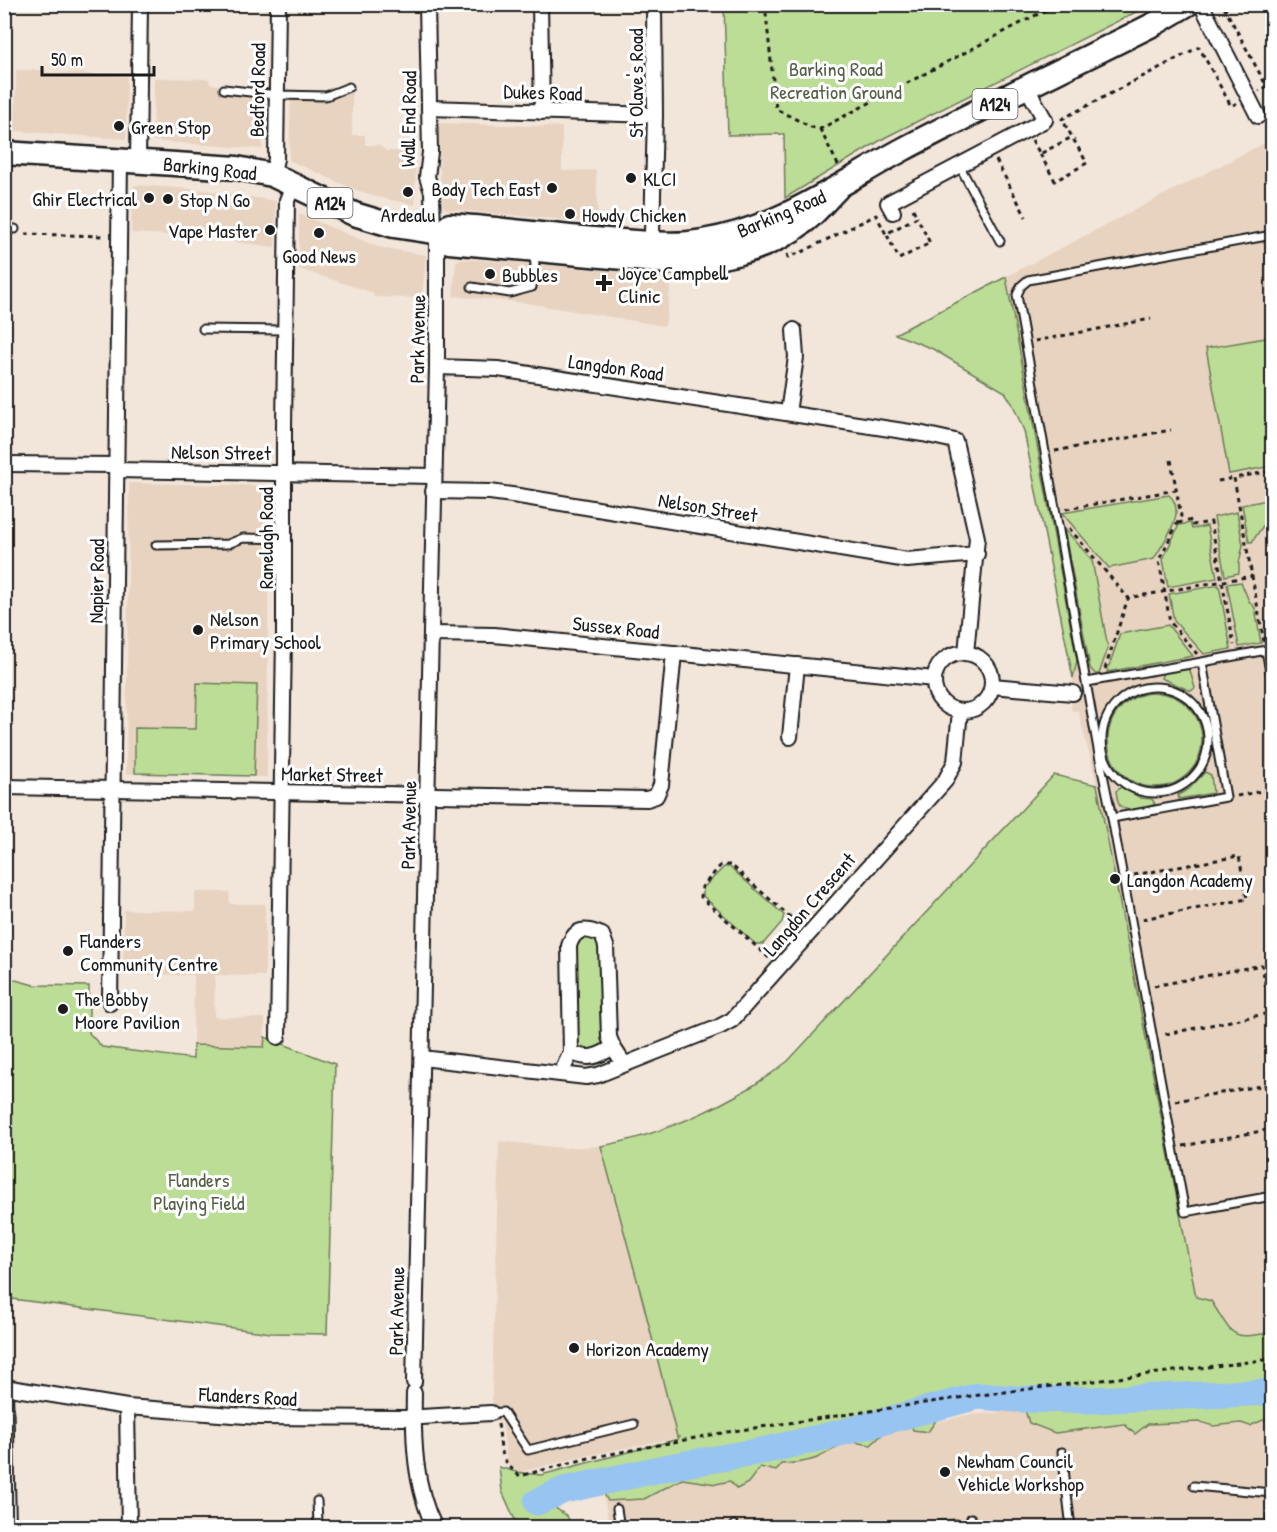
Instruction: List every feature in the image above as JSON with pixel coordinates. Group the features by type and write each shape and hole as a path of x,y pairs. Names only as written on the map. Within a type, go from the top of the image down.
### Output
{"main road":[{"name":"Barking Road","path":"4,153 237,168 272,175 354,214 394,226 437,233 449,243 533,250 703,242 769,222 838,178 902,151 1156,23 1188,4"},
{"name":"Barking Road","path":"437,233 450,225 651,246"}],"street":[{"name":"Napier Road","path":"110,1003 119,236 129,161 140,4"},
{"name":"Bedford Road","path":"272,175 276,164 278,4"},
{"name":"Wall End Road","path":"427,4 430,153 427,177 432,192 437,233"},
{"path":"540,4 542,112"},
{"name":"St Olave's Road","path":"651,246 655,115 654,4"},
{"path":"1201,4 1258,116"},
{"path":"893,212 888,203 1045,120 1027,88"},
{"name":"Dukes Road","path":"429,108 655,115"},
{"name":"Ranelagh Road","path":"278,1037 285,538 284,330 287,200 294,185"},
{"name":"Park Avenue","path":"435,1527 422,1494 418,1472 414,1388 437,367 437,233"},
{"path":"788,413 796,357 794,330"},
{"name":"Langdon Road","path":"437,367 498,369 955,441 977,538 977,554"},
{"name":"Nelson Street","path":"4,464 285,473 433,483 907,560 977,554"},
{"path":"966,653 977,554"},
{"name":"Sussex Road","path":"431,634 494,635 934,679"},
{"name":"Market Street","path":"4,787 647,799 657,796 661,785 674,653"},
{"path":"966,653 983,661 992,676 992,686 990,694 978,707 969,711 960,711 946,705 936,694 934,679 941,663 957,654 966,653"},
{"path":"790,737 797,665"},
{"path":"992,686 1073,693"},
{"name":"Langdon Crescent","path":"422,1058 586,1077 598,1076 732,1020 945,780 955,762 960,711"},
{"path":"563,1074 571,1052 569,946 572,936 580,931 591,930 602,935 606,946 609,1037 624,1064"},
{"path":"571,1052 587,1059 602,1055 613,1047"},
{"path":"5,1387 8,1527"},
{"name":"Flanders Road","path":"5,1387 127,1407 259,1417 414,1418 491,1413"},
{"path":"127,1407 129,1527"}],"lane":[{"path":"224,89 277,95 326,96 348,87"},
{"path":"959,165 999,241"},
{"path":"4,229 15,229"},
{"path":"1272,235 1028,280 1021,286 1017,295 1185,1212 1272,1196"},
{"path":"472,287 510,293 532,287 535,264 533,250"},
{"path":"203,329 284,330"},
{"path":"156,544 228,544 243,538 285,538"},
{"path":"1087,682 1269,649 1271,677"},
{"path":"1112,818 1226,797 1211,730 1201,662"},
{"path":"1147,671 1150,687"},
{"path":"1150,687 1169,688 1188,698 1203,715 1211,730 1208,748 1200,768 1185,784 1164,792 1142,792 1131,788 1114,774 1101,755 1102,732 1110,711 1126,695 1150,687"},
{"path":"1073,693 1089,694"},
{"path":"1164,792 1167,808"},
{"path":"491,1413 503,1412 528,1450 634,1424"},
{"path":"1062,1452 1071,1527"},
{"path":"1194,1486 1272,1493"},
{"path":"315,1527 318,1524 317,1501"},
{"path":"1270,1527 1272,1508"},
{"path":"616,1509 620,1527"},
{"path":"971,1518 972,1527"}],"path":[{"path":"765,4 776,109 811,127 820,129 1057,4"},
{"path":"1030,137 1055,181 1087,163 1062,118 1199,46 1230,106 1267,87 1224,7"},
{"path":"820,129 838,178"},
{"path":"1040,154 1072,137"},
{"path":"993,156 1026,217"},
{"path":"785,250 788,257 802,252 876,215 899,259 930,243 908,199"},
{"path":"886,234 917,217"},
{"path":"24,234 119,236"},
{"path":"1025,342 1151,319"},
{"path":"1045,453 1171,430"},
{"path":"1171,460 1181,516 1159,560 1170,622 1199,656 1201,662"},
{"path":"1218,481 1272,471"},
{"path":"1234,478 1252,576 1269,649"},
{"path":"1055,511 1176,490"},
{"path":"1178,523 1192,520 1193,525 1211,522 1236,655"},
{"path":"1058,523 1063,521 1128,598"},
{"path":"1128,598 1252,576"},
{"path":"1104,679 1103,673 1128,598"},
{"path":"1226,797 1272,789"},
{"path":"1123,877 1239,856 1247,899 1131,921"},
{"path":"780,967 701,897 702,887 722,866 731,865 809,933"},
{"path":"1143,988 1262,965 1270,1014 1152,1037"},
{"path":"1165,1103 1272,1084"},
{"path":"1173,1148 1272,1129"},
{"path":"491,1413 492,1423 498,1424 502,1455 506,1465 520,1476 589,1458 727,1432 972,1396 1272,1359"}],"shaded area":[{"path":"16,70 127,76 126,139 15,131"},
{"path":"154,78 209,79 210,84 264,90 262,149 153,141"},
{"path":"291,92 352,93 352,135 365,135 365,145 379,145 386,151 416,151 415,205 377,197 351,188 289,160"},
{"path":"439,123 562,127 562,171 596,170 598,223 444,209 440,182"},
{"name":"Langdon Academy","path":"1272,139 1272,1355 733,1427 589,1455 520,1472 507,1463 502,1422 494,1421 492,1395 499,1141 562,1148 625,1142 707,1110 748,1089 792,1057 1054,775 1071,781 1097,784 1078,711 1071,711 1073,678 1024,431 1012,403 1005,392 985,379 933,349 895,334"},
{"path":"135,185 206,190 276,201 275,247 187,236 131,233"},
{"path":"299,214 378,247 426,255 422,298 373,297 374,293 299,269"},
{"path":"460,259 672,277 665,326 526,303 453,296 456,262"},
{"name":"Nelson Primary School","path":"129,483 269,486 267,777 126,774"},
{"path":"195,892 229,892 230,904 265,904 265,976 215,975 214,1017 265,1018 264,1047 193,1045 194,975 123,974 124,910 195,911"},
{"path":"1272,1390 1272,1527 610,1527 603,1493 968,1415"}],"green space":[{"name":"Barking Road Recreation Ground","path":"724,4 1150,5 886,137 785,198 784,134 728,135"},
{"path":"1006,277 1077,661 1073,678 1024,431 1012,403 1005,392 933,349 895,334"},
{"path":"1272,337 1272,466 1229,474 1206,348"},
{"path":"1169,495 1174,502 1175,518 1154,559 1109,568 1062,513"},
{"path":"1272,499 1272,518 1262,527 1252,542 1249,542 1242,505"},
{"path":"1237,512 1243,545 1239,573 1225,576 1214,517"},
{"path":"1190,523 1192,529 1207,526 1217,578 1168,587 1163,559 1179,525"},
{"path":"1064,528 1092,560 1108,648 1099,674 1095,674 1090,668"},
{"path":"1241,582 1249,601 1255,608 1261,643 1239,647 1227,584"},
{"path":"1219,585 1231,649 1204,654 1174,621 1169,594"},
{"path":"1168,625 1193,656 1107,672 1120,634"},
{"path":"1188,669 1195,688 1191,691 1161,678 1163,673"},
{"path":"197,683 257,685 254,776 135,773 135,728 196,729"},
{"path":"1155,693 1173,696 1188,707 1199,722 1202,740 1199,758 1188,773 1173,784 1155,787 1137,784 1122,773 1111,758 1108,740 1111,722 1122,707 1137,696"},
{"path":"1205,772 1211,775 1213,793 1179,799 1178,795 1189,789"},
{"path":"1054,775 1097,785 1196,1297 1211,1301 1234,1333 1247,1336 1272,1332 1272,1420 1263,1420 1250,1426 1241,1423 1213,1426 1201,1422 1148,1424 1135,1434 1124,1424 1055,1433 1029,1423 1025,1410 993,1405 941,1413 928,1432 913,1430 910,1422 888,1429 871,1445 846,1441 816,1458 781,1464 776,1471 760,1467 748,1483 737,1489 730,1481 716,1484 682,1479 644,1499 608,1501 602,1490 567,1499 554,1507 567,1516 572,1527 518,1527 502,1491 499,1467 541,1475 679,1437 677,1437 601,1146 650,1134 675,1125 747,1090 788,1061"},
{"path":"1121,787 1141,798 1152,799 1155,804 1137,809 1123,808 1118,803 1116,791"},
{"path":"724,867 730,867 784,915 782,922 763,944 756,944 752,941 703,896 703,888"},
{"path":"586,935 597,940 600,947 602,1043 596,1050 582,1048 577,1041 574,944"},
{"name":"Flanders Playing Field","path":"4,977 34,985 89,986 89,1033 102,1047 193,1059 193,1045 264,1047 265,1037 335,1064 327,1334 271,1333 5,1298"},
{"path":"957,1519 958,1527 857,1527"}],"waterway":[{"path":"537,1502 564,1490 669,1467 767,1450 978,1396 1091,1400 1272,1392"}],"place":[{"name":"Green Stop","path":"119,126"},
{"name":"KLCI","path":"631,178"},
{"name":"Body Tech East","path":"552,188"},
{"name":"Ardealu","path":"408,192"},
{"name":"Ghir Electrical","path":"149,198"},
{"name":"Stop N Go","path":"168,199"},
{"name":"Howdy Chicken","path":"570,214"},
{"name":"Vape Master","path":"270,230"},
{"name":"Good News","path":"319,233"},
{"name":"Bubbles","path":"490,274"},
{"name":"Joyce Campbell Clinic","path":"604,283"},
{"name":"Nelson Primary School","path":"198,630"},
{"name":"Langdon Academy","path":"1115,879"},
{"name":"Flanders Community Centre","path":"68,951"},
{"name":"The Bobby Moore Pavilion","path":"63,1009"},
{"name":"Horizon Academy","path":"574,1348"},
{"name":"Newham Council Vehicle Workshop","path":"945,1472"}]}
